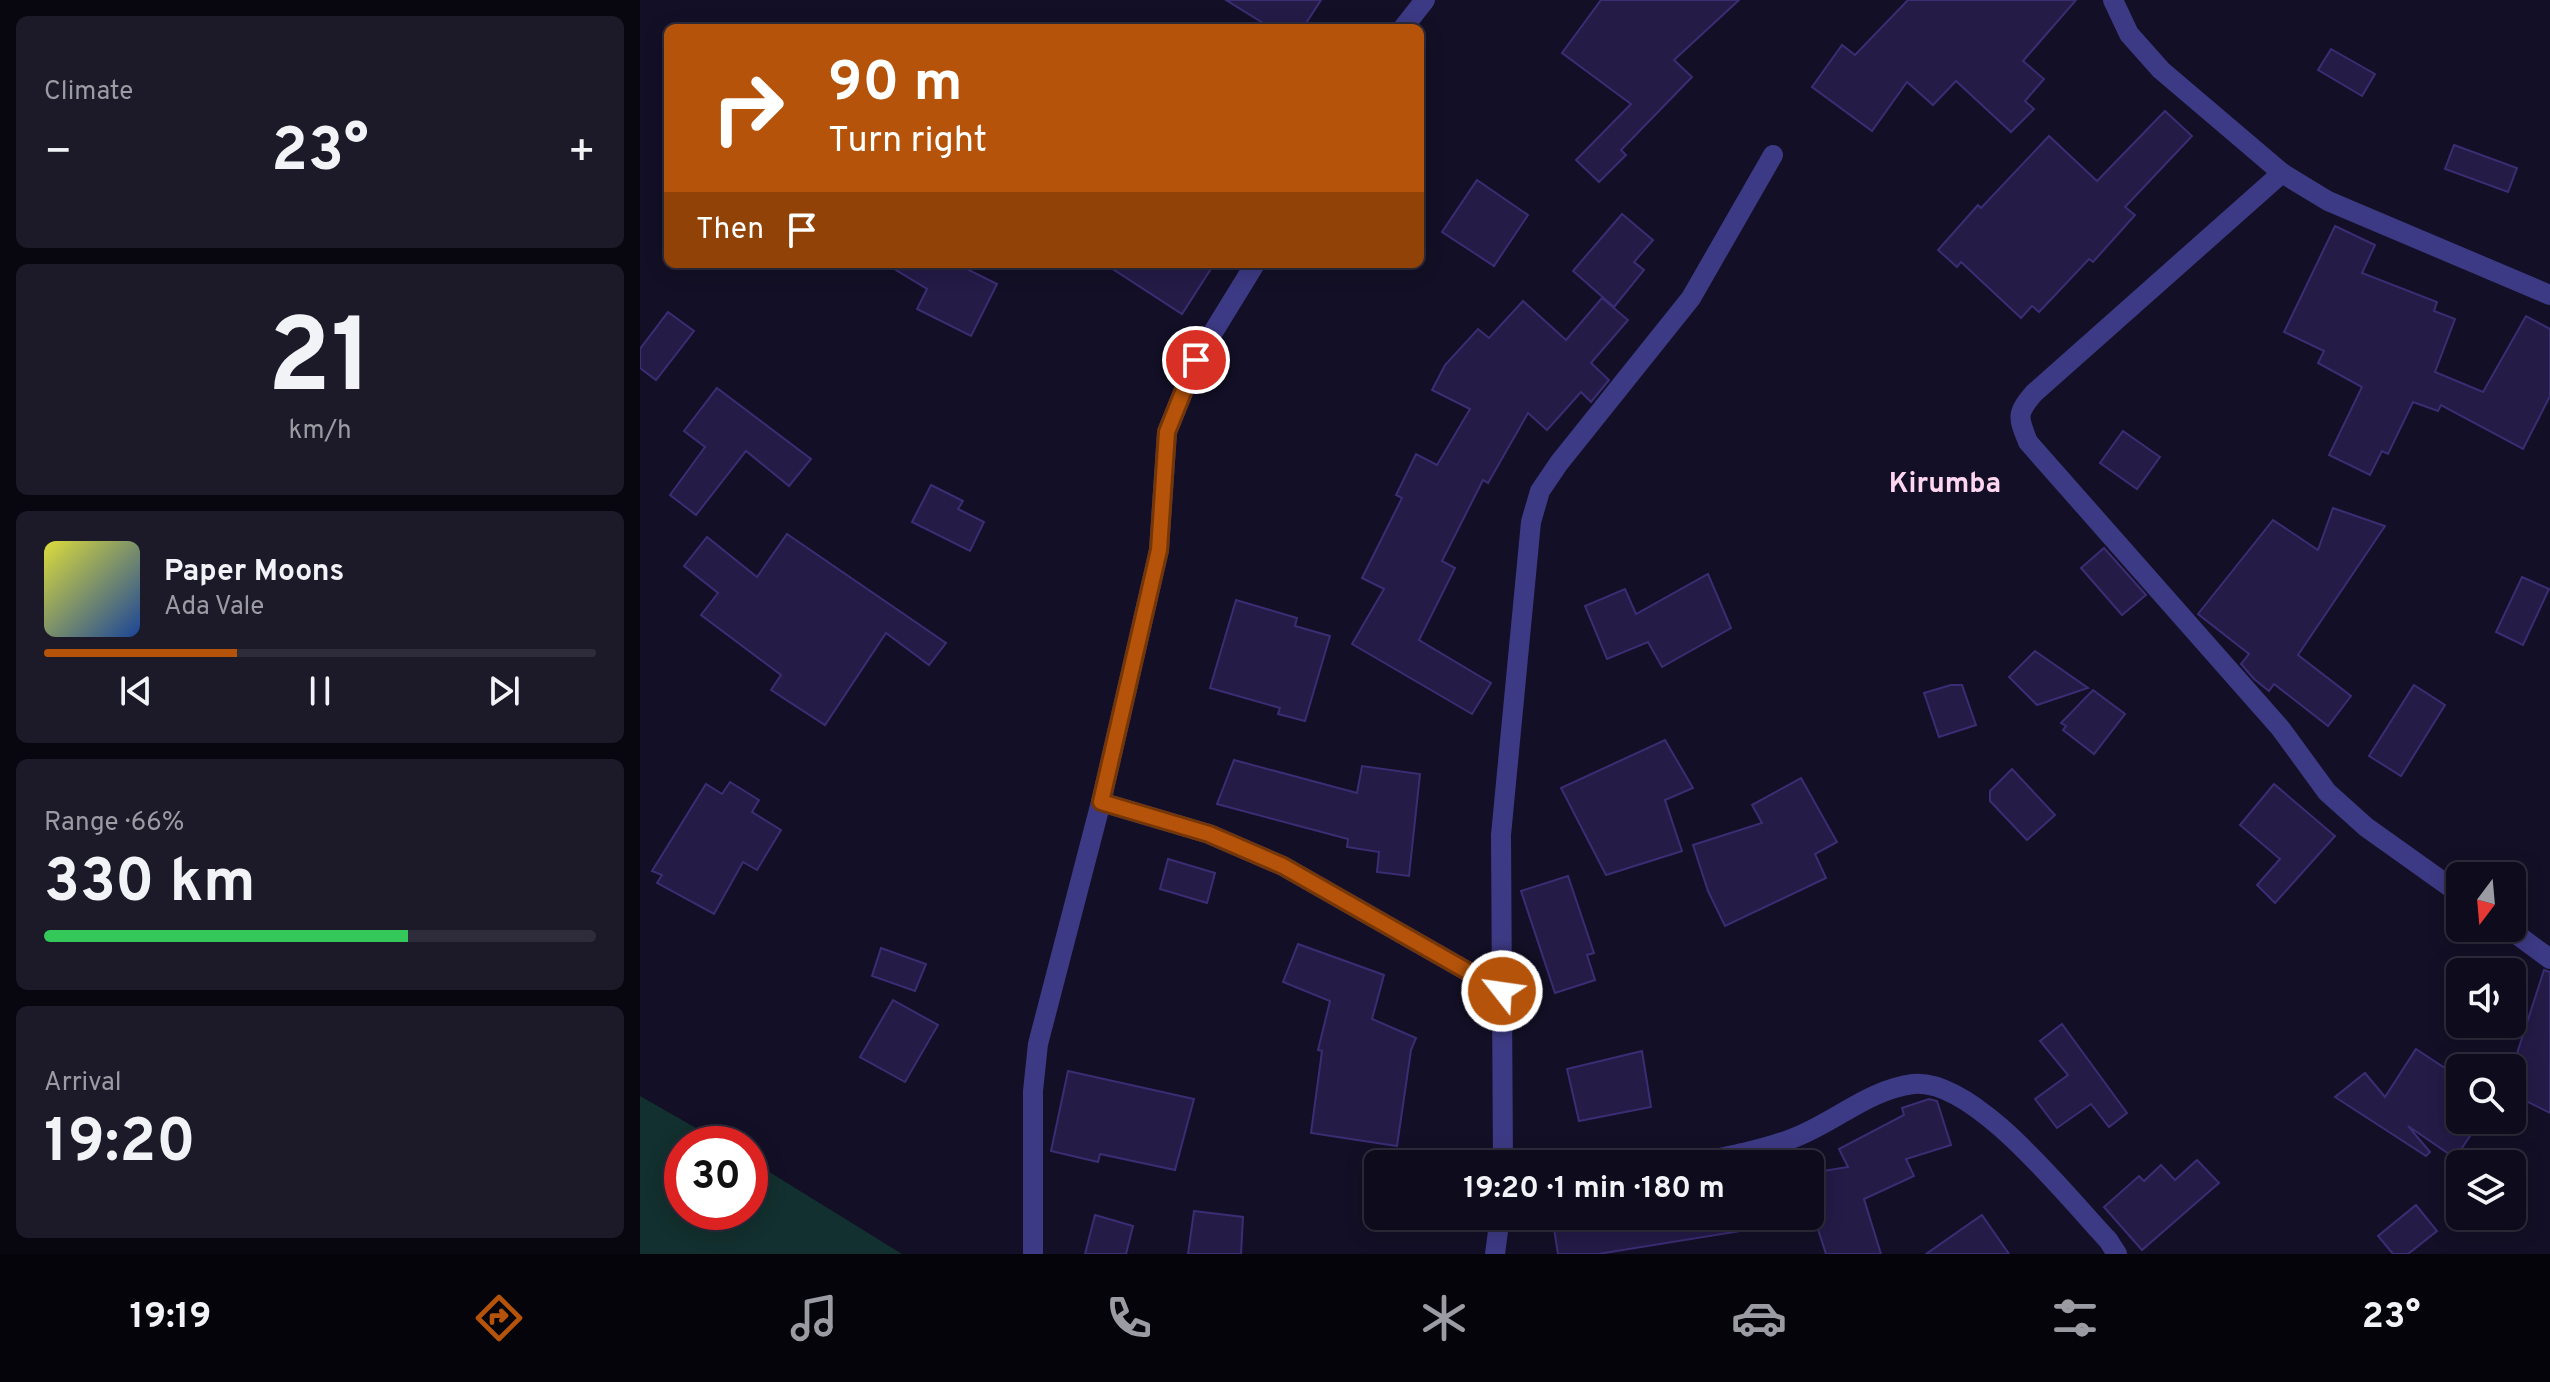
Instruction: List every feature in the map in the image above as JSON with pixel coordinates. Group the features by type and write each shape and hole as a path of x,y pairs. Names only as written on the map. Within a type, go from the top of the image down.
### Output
{"street":[{"path":"1406,24 1425,0"},
{"path":"2113,0 2129,34 2161,70 2282,173 2328,201 2550,295"},
{"path":"1503,1150 1501,835 1531,522 1540,491 1559,463 1691,298 1773,155"},
{"path":"2282,173 2034,393 2020,409 2019,422 2028,442 2281,729 2327,792 2366,827 2446,884"},
{"path":"1033,1254 1033,1091 1038,1044 1101,802 1159,550 1167,432 1196,360 1253,268"},
{"path":"1101,802 1209,834 1283,866 1502,991"},
{"path":"2526,941 2550,959"},
{"path":"1748,1150 1793,1139 1880,1092 1916,1083 1954,1094 1989,1114 2108,1240 2117,1254"},
{"path":"1495,1254 1498,1230"}],"green space":[{"path":"640,1096 692,1126 664,1126 664,1230 768,1230 768,1171 902,1254 640,1254"}],"building":[{"path":"1226,0 1321,0 1306,24 1265,24"},
{"path":"1601,0 1739,0 1674,60 1692,77 1621,150 1626,155 1599,182 1576,160 1631,104 1562,53"},
{"path":"1908,0 2076,0 2023,61 2044,79 2025,101 2034,109 2011,132 1956,81 1933,105 1907,82 1872,131 1812,87 1842,45 1855,55"},
{"path":"2331,49 2375,74 2362,96 2318,70"},
{"path":"2165,111 2192,136 2125,207 2135,215 2093,262 2089,259 2039,312 2032,306 2021,318 1961,262 1957,267 1938,250 1978,205 1981,208 2049,136 2097,181"},
{"path":"2454,145 2517,168 2508,192 2445,169"},
{"path":"1477,180 1528,215 1494,266 1442,232"},
{"path":"1622,214 1653,240 1634,262 1644,270 1614,307 1573,271"},
{"path":"2335,226 2375,245 2362,273 2437,302 2434,311 2455,319 2435,372 2483,392 2526,316 2550,329 2550,396 2523,449 2441,405 2438,411 2413,402 2388,454 2382,451 2370,475 2329,455 2362,387 2318,363 2324,351 2284,332"},
{"path":"893,268 965,268 997,284 971,336 917,309 927,289"},
{"path":"1111,268 1211,268 1182,314"},
{"path":"1602,298 1628,320 1591,363 1609,380 1591,402 1581,392 1547,430 1528,413 1488,483 1483,480 1442,561 1455,568 1419,640 1491,683 1472,714 1352,644 1384,589 1362,578 1402,498 1396,495 1416,454 1437,465 1470,409 1432,390 1445,365 1478,329 1489,338 1523,301 1566,340"},
{"path":"668,312 694,331 656,380 640,368 640,349"},
{"path":"717,388 811,459 789,486 746,451 696,515 670,495 705,447 684,431"},
{"path":"2123,431 2160,457 2137,489 2100,463"},
{"path":"931,485 963,501 958,509 984,522 970,551 912,522"},
{"path":"2333,508 2385,526 2298,655 2351,696 2328,726 2274,684 2269,691 2254,679 2241,664 2249,654 2198,614 2273,520 2318,550"},
{"path":"787,534 946,643 929,665 886,633 825,725 771,690 781,675 701,615 718,593 684,566 707,537 757,577"},
{"path":"2104,548 2146,595 2122,615 2081,568"},
{"path":"1708,574 1731,628 1662,667 1648,642 1607,659 1585,606 1625,589 1636,614"},
{"path":"2522,577 2549,589 2523,645 2496,632"},
{"path":"1236,600 1297,618 1295,626 1330,636 1305,721 1278,714 1280,708 1210,688"},
{"path":"2035,651 2088,688 2037,705 2009,677"},
{"path":"1962,685 1976,725 1939,737 1924,693"},
{"path":"2414,685 2445,705 2401,776 2369,756"},
{"path":"2093,690 2125,714 2094,754 2063,730 2066,726 2061,723"},
{"path":"1665,740 1693,788 1665,800 1682,851 1606,875 1561,788"},
{"path":"1234,760 1357,793 1362,766 1420,774 1409,876 1377,872 1379,852 1347,847 1348,839 1217,804"},
{"path":"2012,769 2055,815 2027,840 1990,801 1990,791"},
{"path":"1801,778 1837,842 1815,854 1826,878 1725,926 1708,891 1693,845 1762,823 1752,805"},
{"path":"730,782 759,800 752,812 781,830 757,870 743,862 714,914 657,883 662,875 652,871 706,784 722,794"},
{"path":"2274,784 2335,836 2275,903 2257,885 2280,859 2240,825"},
{"path":"1168,859 1215,873 1207,903 1160,889"},
{"path":"1568,876 1594,953 1587,955 1595,980 1555,993 1521,891"},
{"path":"1298,944 1384,975 1372,1019 1416,1038 1411,1050 1397,1146 1311,1133 1322,1051 1318,1050 1330,1001 1283,982"},
{"path":"881,948 926,964 915,991 872,976"},
{"path":"2544,970 2550,972 2550,1113 2526,1101 2526,1054 2517,1054 2522,1038 2526,1038 2526,1026"},
{"path":"893,1000 938,1025 905,1082 860,1057"},
{"path":"2062,1024 2127,1113 2109,1127 2091,1104 2057,1128 2035,1099 2068,1075 2040,1041"},
{"path":"2416,1049 2446,1069 2446,1134 2471,1134 2460,1150 2446,1152 2408,1126 2430,1152 2426,1156 2335,1097 2365,1073 2385,1097"},
{"path":"1642,1051 1651,1107 1579,1121 1567,1069"},
{"path":"1068,1071 1194,1099 1175,1170 1100,1154 1098,1162 1051,1151"},
{"path":"1929,1099 1937,1101 1951,1145 1906,1159 1914,1176 1864,1199 1881,1254 1826,1254 1818,1230 1824,1230 1824,1171 1848,1167 1839,1149 1904,1115 1902,1108"},
{"path":"2197,1160 2219,1183 2142,1250 2104,1207 2139,1176 2144,1181 2161,1165 2175,1180"},
{"path":"2416,1205 2437,1231 2408,1254 2393,1254 2378,1236"},
{"path":"1194,1211 1243,1217 1241,1254 1188,1254"},
{"path":"1095,1215 1133,1226 1126,1254 1085,1254"},
{"path":"1982,1215 2009,1254 1926,1254"},
{"path":"1554,1230 1741,1230 1598,1254 1558,1254"}],"district":[{"name":"Kirumba","path":"1945,482"}],"route":[{"path":"1196,360 1167,432 1159,550 1101,802 1209,834 1283,866 1502,991"}]}
